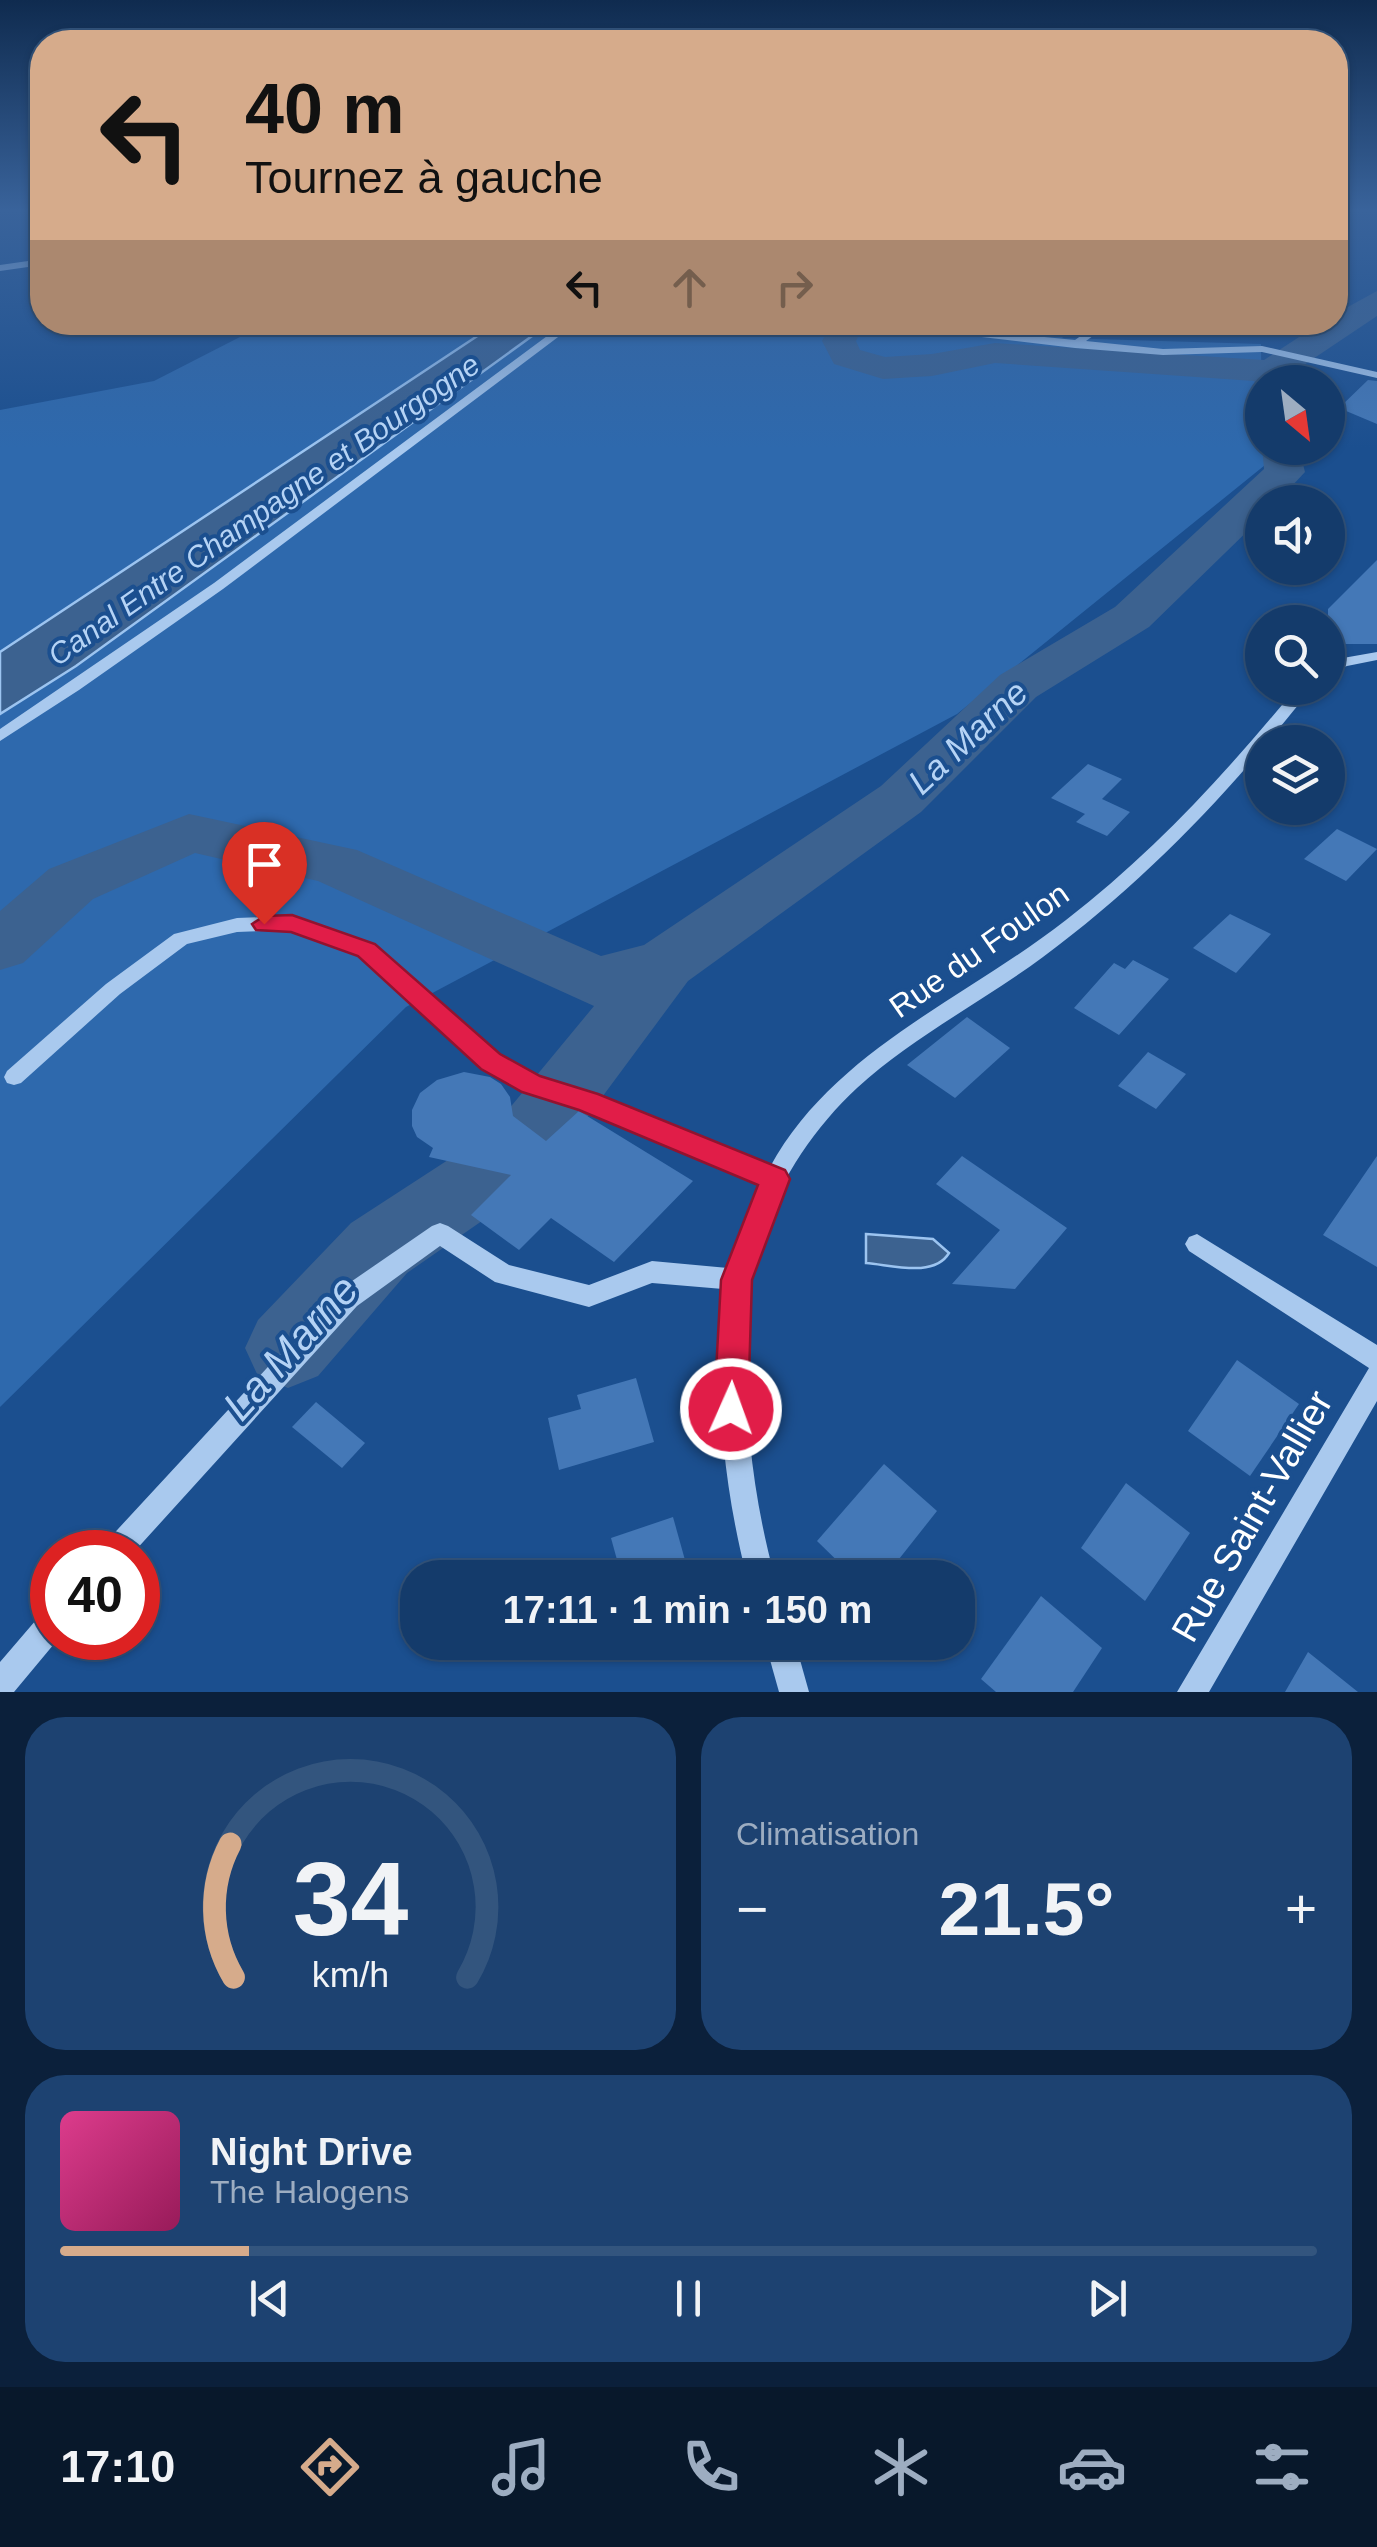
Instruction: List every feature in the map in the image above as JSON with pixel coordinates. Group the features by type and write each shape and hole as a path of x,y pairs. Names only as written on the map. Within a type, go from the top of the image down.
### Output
{"street":[{"path":"0,736 93,676 276,546 556,335"},
{"path":"981,335 1163,352 1262,350 1377,375"},
{"path":"1075,345 1088,335"},
{"path":"1345,662 1377,656"},
{"name":"Rue du Foulon","path":"756,1560 745,1521 731,1409 736,1280 775,1179 826,1105 899,1041 1035,954 1098,904 1240,770 1291,705"},
{"path":"14,1077 113,989 181,939 237,925 292,924 366,950 490,1062 531,1084 588,1102 775,1179"},
{"path":"136,1530 348,1298 440,1233 503,1274 588,1296 652,1272 736,1280"},
{"path":"1197,1244 1377,1359"},
{"name":"Rue Saint-Vallier","path":"1192,1692 1377,1377"},
{"path":"0,1685 30,1649"},
{"path":"785,1660 794,1692"}],"shaded area":[{"path":"244,335 1066,335 1062,338 1261,344 1261,365 1245,365 1245,465 1265,465 957,714 406,1007 0,1407 0,410 154,381"}],"water":[{"name":"Canal Entre Champagne et Bourgogne","path":"479,335 533,335 76,666 0,714 0,652"},
{"path":"866,1234 933,1239 949,1253 942,1261 923,1268 866,1263"}],"building":[{"path":"1368,380 1377,381 1377,424 1345,411 1345,402"},
{"path":"1377,560 1377,644 1345,644 1345,605 1332,605"},
{"path":"1088,764 1122,779 1102,799 1130,812 1107,836 1076,822 1085,814 1051,798"},
{"path":"1337,829 1377,849 1346,881 1304,859"},
{"path":"1230,914 1271,934 1236,973 1193,948"},
{"path":"1133,960 1169,979 1119,1035 1074,1008 1114,963 1125,969"},
{"path":"967,1017 1010,1048 955,1098 907,1065"},
{"path":"1148,1052 1186,1074 1156,1109 1118,1086"},
{"path":"464,1072 490,1077 501,1084 510,1097 513,1116 546,1141 579,1111 693,1181 614,1262 551,1218 519,1250 471,1215 511,1175 429,1157 433,1148 417,1137 412,1126 412,1110 420,1093 437,1080"},
{"path":"962,1156 1067,1228 1015,1289 952,1284 1000,1230 936,1184"},
{"path":"1377,1156 1377,1267 1323,1235"},
{"path":"1237,1360 1299,1404 1250,1476 1188,1431"},
{"path":"636,1378 654,1442 559,1470 548,1418 581,1409 577,1395"},
{"path":"316,1402 365,1443 342,1468 292,1427"},
{"path":"884,1464 937,1511 898,1560 837,1560 817,1541"},
{"path":"1126,1483 1190,1533 1145,1601 1081,1548"},
{"path":"673,1517 685,1560 617,1560 611,1538"},
{"path":"1041,1596 1102,1648 1073,1692 996,1692 981,1679"},
{"path":"1308,1652 1358,1692 1285,1692"}],"waterway":[{"name":"La Marne","path":"1348,320 1377,301"},
{"name":"La Marne","path":"842,335 839,341 846,357 883,368 932,365 995,353 1245,369"},
{"name":"La Marne","path":"1280,365 1326,335"},
{"name":"La Marne","path":"665,964 901,799 1018,686 1132,617 1285,472 1284,465"},
{"name":"La Marne","path":"0,947 71,884 189,833 335,864 596,982 665,964"},
{"name":"La Marne","path":"534,1132 665,964"},
{"name":"La Marne","path":"288,1348 379,1248 498,1168"}],"route":[{"path":"264,924 292,924 366,950 490,1062 531,1084 588,1102 775,1179 736,1280 731,1409"}]}
